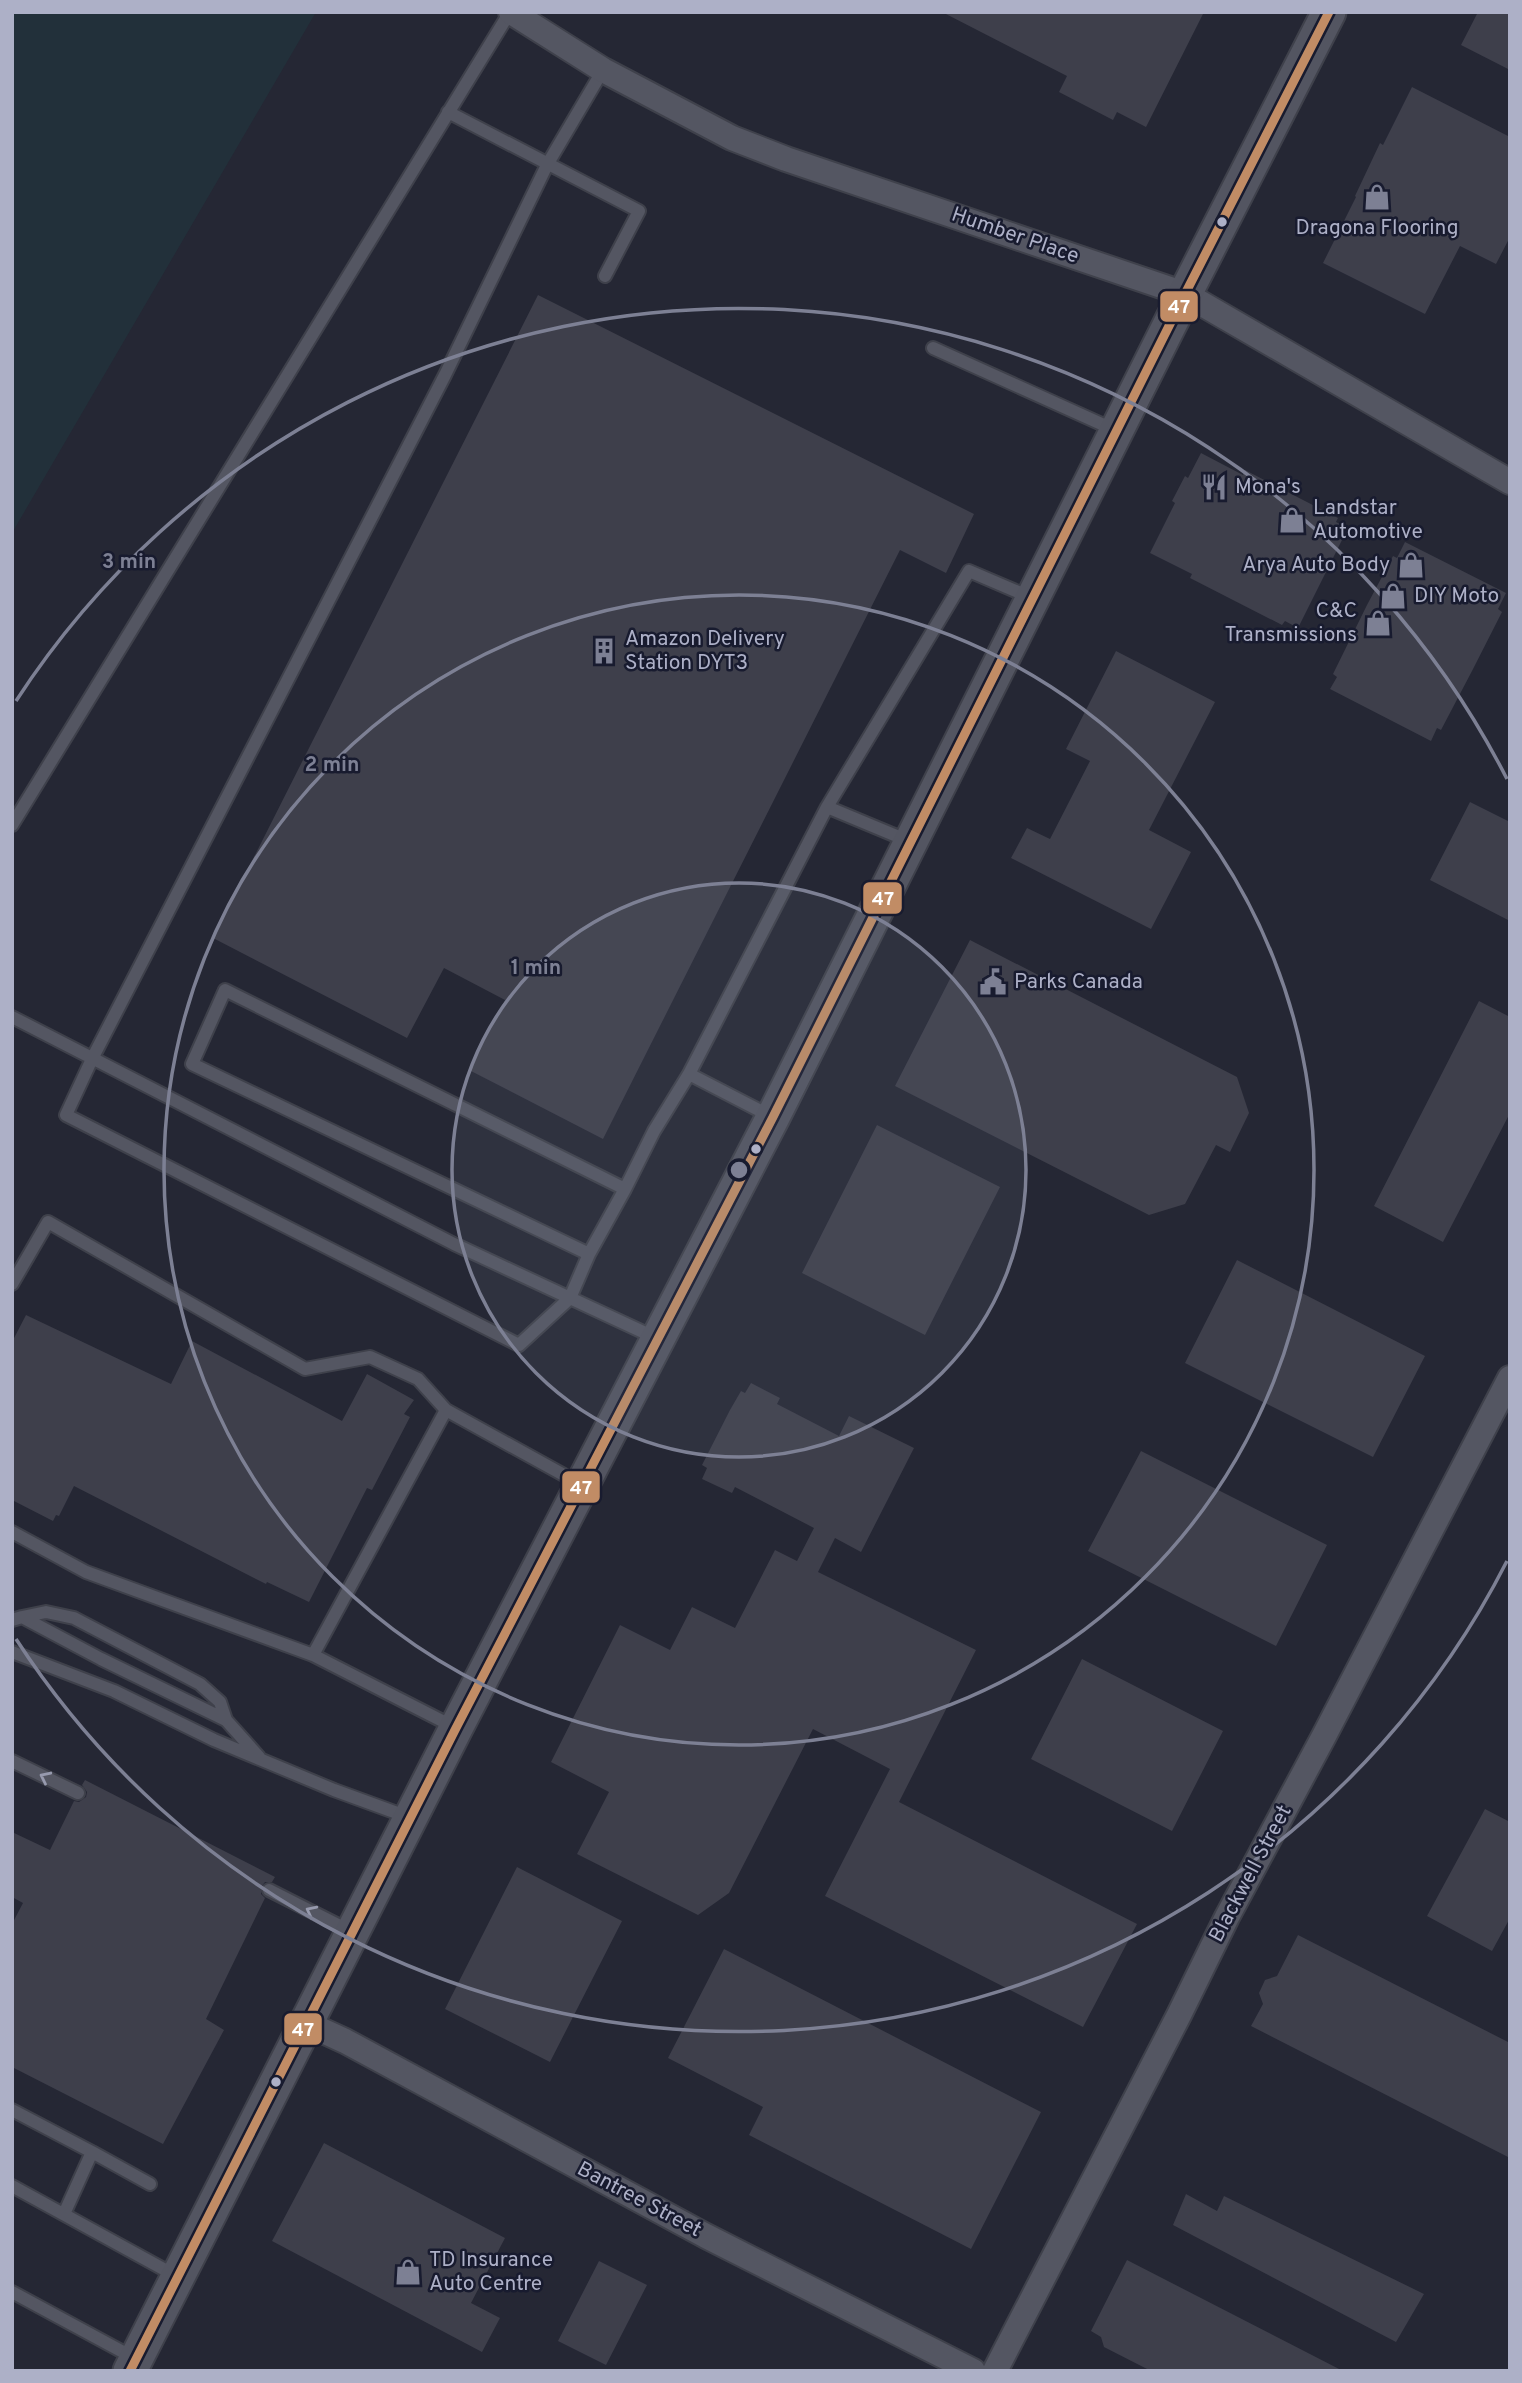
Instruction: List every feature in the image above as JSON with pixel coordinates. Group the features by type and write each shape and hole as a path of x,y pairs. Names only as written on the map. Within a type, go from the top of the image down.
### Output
{"street":[{"name":"Humber Place","path":"510,12 603,70 732,138 786,159 1185,293 1510,482"},
{"path":"133,2365 456,1728 583,1486 656,1338 773,1117 1185,293 1329,12"},
{"name":"Blackwell Street","path":"995,2371 1227,1917 1510,1378"},
{"name":"Bantree Street","path":"308,2024 345,2041 706,2236 973,2371"}],"lane":[{"path":"12,825 510,12"},
{"path":"603,70 547,164 445,375 92,1059 66,1115 519,1345 570,1298 589,1254 654,1131 689,1074 827,807 969,571 1032,598"},
{"path":"448,112 639,211 605,276"},
{"path":"933,348 1117,431"},
{"path":"827,807 911,842"},
{"path":"589,1254 192,1064 225,990 625,1189"},
{"path":"12,1017 454,1244 656,1338"},
{"path":"689,1074 773,1117"},
{"path":"12,1284 48,1222 306,1368 370,1357 418,1379 446,1410 583,1486"},
{"path":"313,1655 446,1410"},
{"path":"12,1532 86,1572 313,1655 456,1728"},
{"path":"17,1618 46,1612 74,1618 200,1684 220,1702 226,1720"},
{"path":"17,1618 226,1720 262,1760"},
{"path":"12,1652 114,1691 214,1740 412,1819"},
{"path":"12,1761 78,1793"},
{"path":"268,1890 354,1933"},
{"path":"12,2110 150,2184"},
{"path":"64,2214 92,2152"},
{"path":"15,2190 178,2277"},
{"path":"12,2292 133,2365"}],"shaded area":[{"path":"12,12 316,12 12,533"}],"building":[{"path":"942,12 1204,12 1146,127 1117,112 1113,120 1059,92 1067,76"},
{"path":"1478,12 1510,12 1510,70 1461,45"},
{"path":"1412,87 1510,137 1510,237 1496,264 1460,246 1425,314 1323,263 1380,143 1383,145"},
{"name":"Amazon Delivery Station DYT3","path":"538,295 974,514 946,573 900,550 603,1139 469,1070 505,1000 444,968 407,1038 213,938"},
{"path":"1201,453 1243,475 1245,470 1338,518 1336,522 1348,528 1298,628 1285,621 1282,625 1190,578 1192,574 1150,553 1175,503 1172,501"},
{"path":"1405,542 1506,593 1498,609 1502,612 1441,730 1437,728 1431,741 1330,689 1337,677 1333,674 1367,605 1393,556 1397,558"},
{"path":"1116,651 1215,702 1149,830 1191,852 1151,929 1011,858 1027,828 1050,839 1090,761 1066,749"},
{"path":"1470,802 1510,822 1510,921 1430,880"},
{"path":"970,940 1237,1077 1249,1113 1230,1152 1216,1145 1185,1204 1149,1215 895,1086"},
{"path":"1479,1001 1510,1017 1510,1113 1443,1242 1374,1206"},
{"path":"877,1125 1000,1187 925,1335 802,1273"},
{"path":"1237,1260 1425,1356 1373,1457 1185,1363"},
{"path":"26,1315 171,1384 192,1341 342,1421 367,1374 414,1400 404,1414 410,1417 372,1490 367,1488 309,1602 267,1582 266,1584 74,1486 59,1516 56,1515 53,1521 12,1500 12,1342"},
{"path":"751,1383 780,1398 777,1404 839,1436 849,1416 914,1448 861,1552 835,1538 818,1572 976,1650 899,1802 1137,1924 1083,2027 825,1896 890,1769 813,1729 729,1893 698,1915 577,1854 609,1792 551,1762 620,1625 670,1650 692,1607 735,1628 775,1550 797,1561 814,1528 735,1487 732,1493 702,1479 707,1468 702,1465 730,1410 741,1391 745,1393"},
{"path":"1141,1451 1327,1545 1276,1646 1088,1551"},
{"path":"1082,1659 1223,1731 1172,1831 1031,1759"},
{"path":"85,1780 275,1877 272,1882 265,1882 261,1887 261,1894 265,1898 206,2019 224,2030 163,2144 12,2067 12,1924 23,1903 12,1897 12,1832 50,1850 74,1801 79,1802 86,1797 87,1792 82,1785"},
{"path":"1485,1809 1510,1822 1510,1918 1492,1951 1427,1916"},
{"path":"517,1867 622,1921 550,2062 445,2009"},
{"path":"1298,1935 1510,2043 1510,2158 1251,2026 1263,2004 1259,1993 1265,1980 1277,1976"},
{"path":"724,1949 1041,2112 971,2249 749,2135 763,2107 668,2058"},
{"name":"TD Insurance Auto Centre","path":"324,2143 505,2238 471,2303 500,2318 482,2352 272,2241"},
{"path":"1186,2194 1217,2211 1224,2196 1424,2294 1396,2342 1173,2225"},
{"path":"1127,2260 1343,2371 1151,2371 1104,2347 1101,2337 1091,2331"},
{"path":"599,2261 647,2285 606,2365 558,2341"}],"transit line":[{"name":"47","path":"130,2371 456,1728 773,1117 1329,12"}],"place":[{"name":"Dragona Flooring","path":"1377,197"},
{"name":"Mona's","path":"1214,487"},
{"name":"Landstar Automotive","path":"1292,520"},
{"name":"Arya Auto Body","path":"1411,565"},
{"name":"DIY Moto","path":"1393,596"},
{"name":"C&C Transmissions","path":"1378,623"},
{"name":"Amazon Delivery Station DYT3","path":"604,651"},
{"name":"Parks Canada","path":"993,982"},
{"name":"TD Insurance Auto Centre","path":"408,2272"}]}
